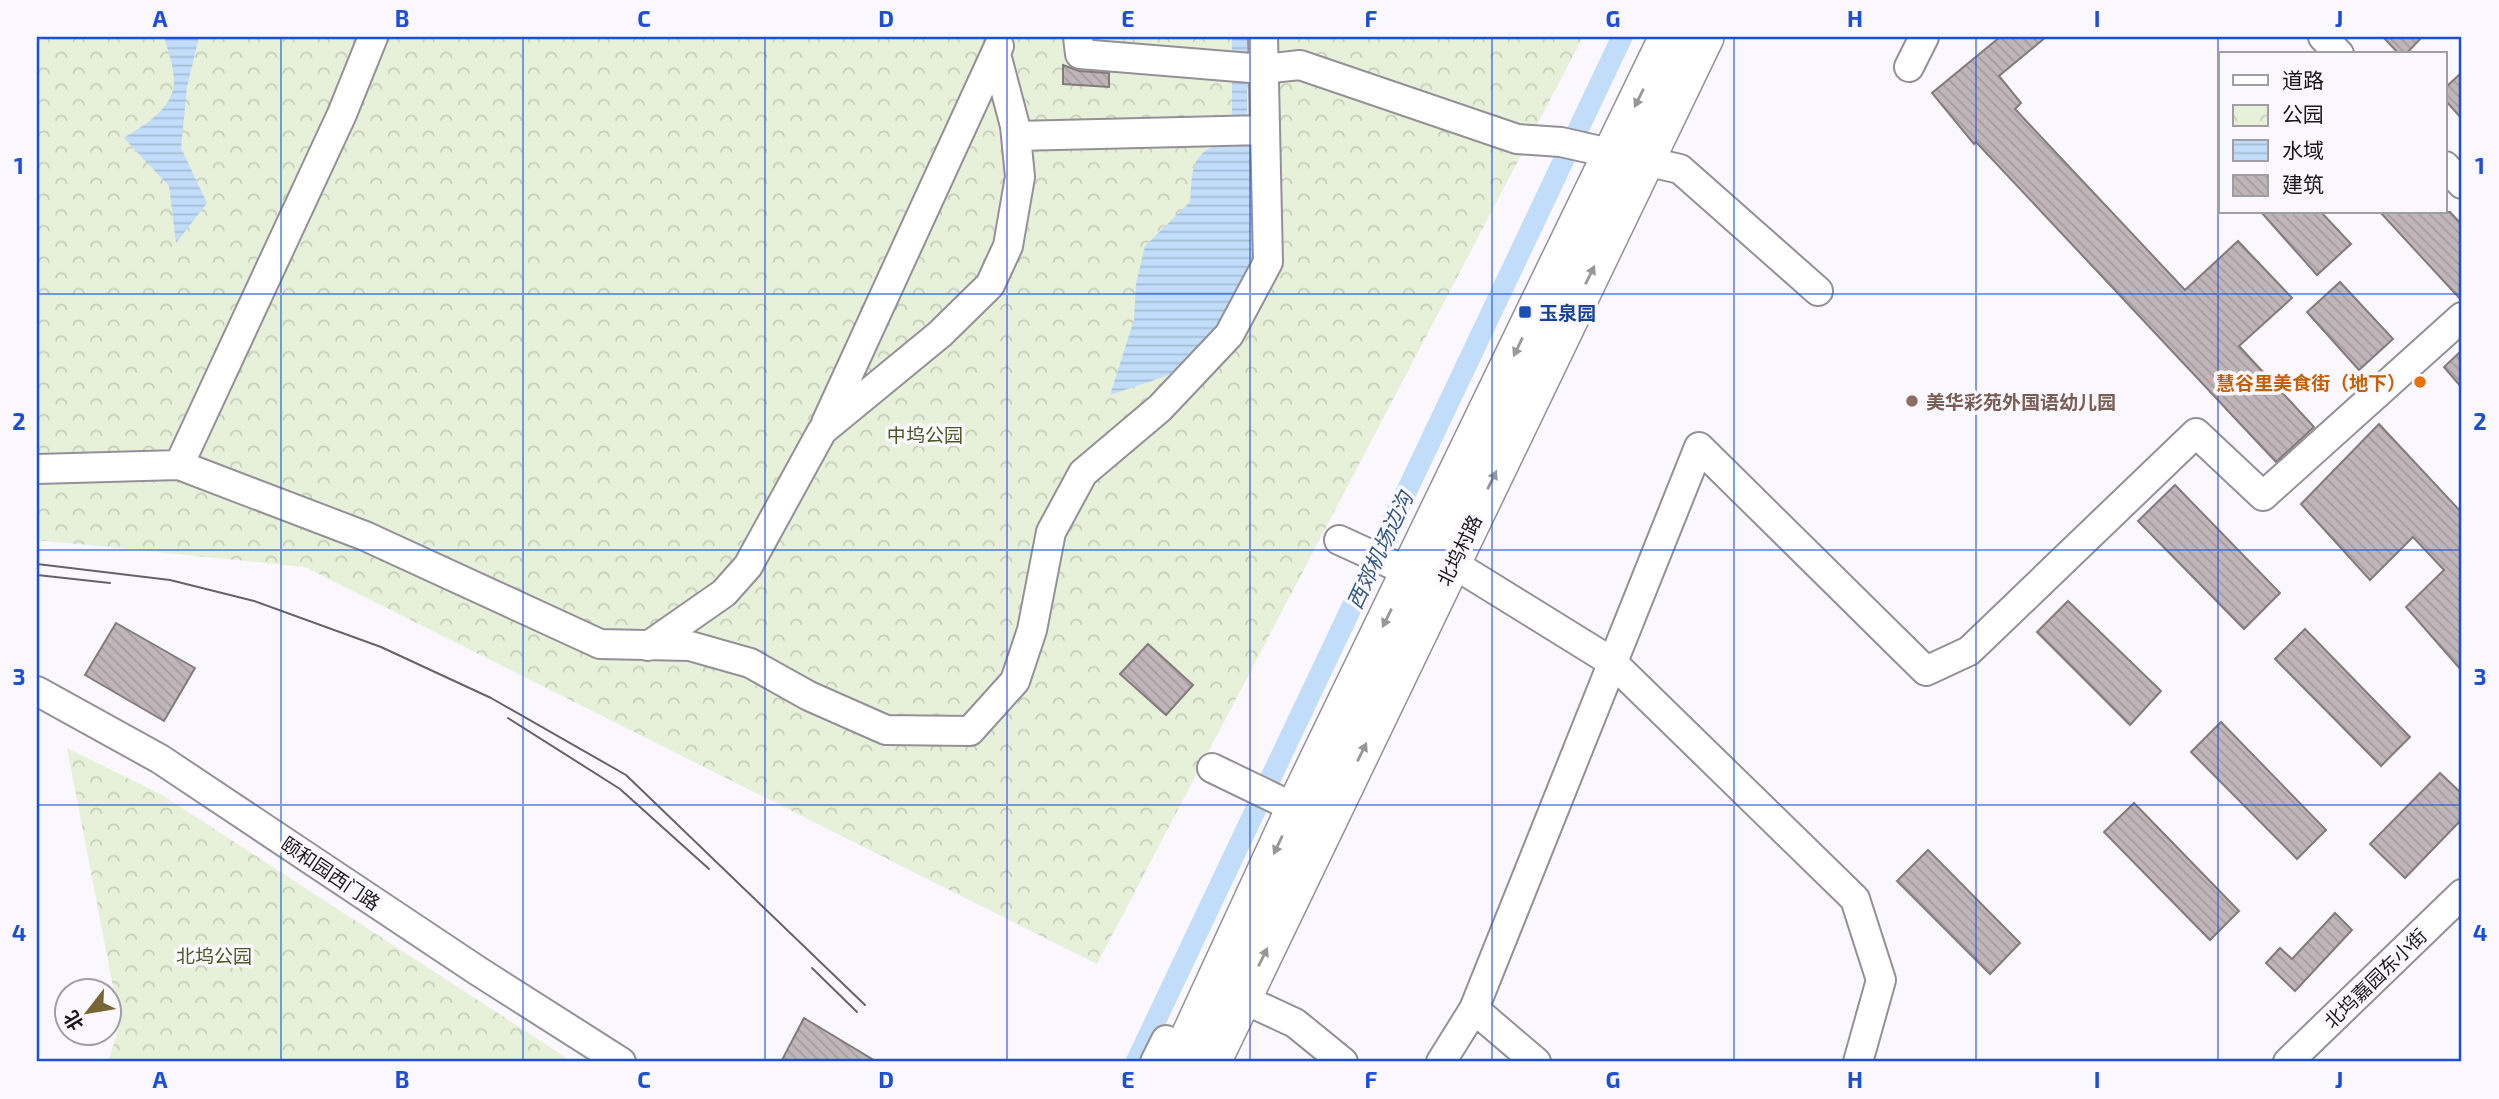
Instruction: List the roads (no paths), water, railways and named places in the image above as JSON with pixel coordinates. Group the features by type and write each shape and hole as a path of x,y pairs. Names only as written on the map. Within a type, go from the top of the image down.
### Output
{"main road":[{"name":"北坞村路","path":"1166,1055 1199,1016 1285,804 1397,567 1599,151 1668,37"},
{"name":"北坞村路","path":"1212,1062 1452,563 1599,151 1705,37"}],"street":[{"path":"179,465 342,114 373,37"},
{"path":"1078,37 1080,54 1262,69 1300,65 1517,139 1599,151 1680,169 1818,291"},
{"path":"37,469 179,465 365,536 600,643 690,646 750,663 809,696 886,730 970,731 1015,681 1032,630 1051,532 1083,473 1160,408 1229,335 1268,262 1263,37"},
{"path":"1909,67 1924,37"},
{"path":"2323,37 2337,52"},
{"path":"648,646 724,593 748,566 822,431 1000,45"},
{"path":"822,431 940,334 990,285 1008,246 1020,177 1016,136 1000,45"},
{"path":"1016,136 1264,130"},
{"path":"2446,167 2462,184"},
{"path":"1441,1062 1474,1009 1699,447 1926,671 1969,651 2196,433 2263,496 2462,317"},
{"path":"1347,543 1397,567"},
{"path":"1452,563 1612,662 1855,899 1881,980 1858,1062"},
{"name":"颐和园西门路","path":"37,691 160,759 478,971 621,1062"},
{"path":"1212,768 1285,804"},
{"name":"北坞嘉园东小街","path":"2288,1062 2462,894"},
{"path":"1242,999 1295,1023 1343,1062"},
{"path":"1474,1009 1536,1062"}],"water":[{"path":"164,37 199,37 187,87 181,148 207,203 176,243 169,186 124,138 156,115 173,91 173,70"},
{"path":"1232,37 1247,37 1247,119 1258,202 1254,258 1233,302 1205,341 1169,375 1110,395 1134,320 1136,284 1145,246 1190,202 1193,172 1199,158 1204,152 1224,142 1232,113"}],"waterway":[{"name":"西郊机场边沟","path":"1136,1062 1622,37"}],"tram line":[{"path":"37,564 170,580 254,601 381,647 491,698 626,775 865,1005"},
{"path":"37,575 110,583"},
{"path":"508,718 620,789 709,869"},
{"path":"812,968 857,1012"}],"place":[{"name":"玉泉园","path":"1525,312"},
{"name":"慧谷里美食街（地下）","path":"2420,382"},
{"name":"美华彩苑外国语幼儿园","path":"1912,401"}],"park label":[{"name":"中坞公园","path":"925,434"},
{"name":"北坞公园","path":"214,955"}]}
